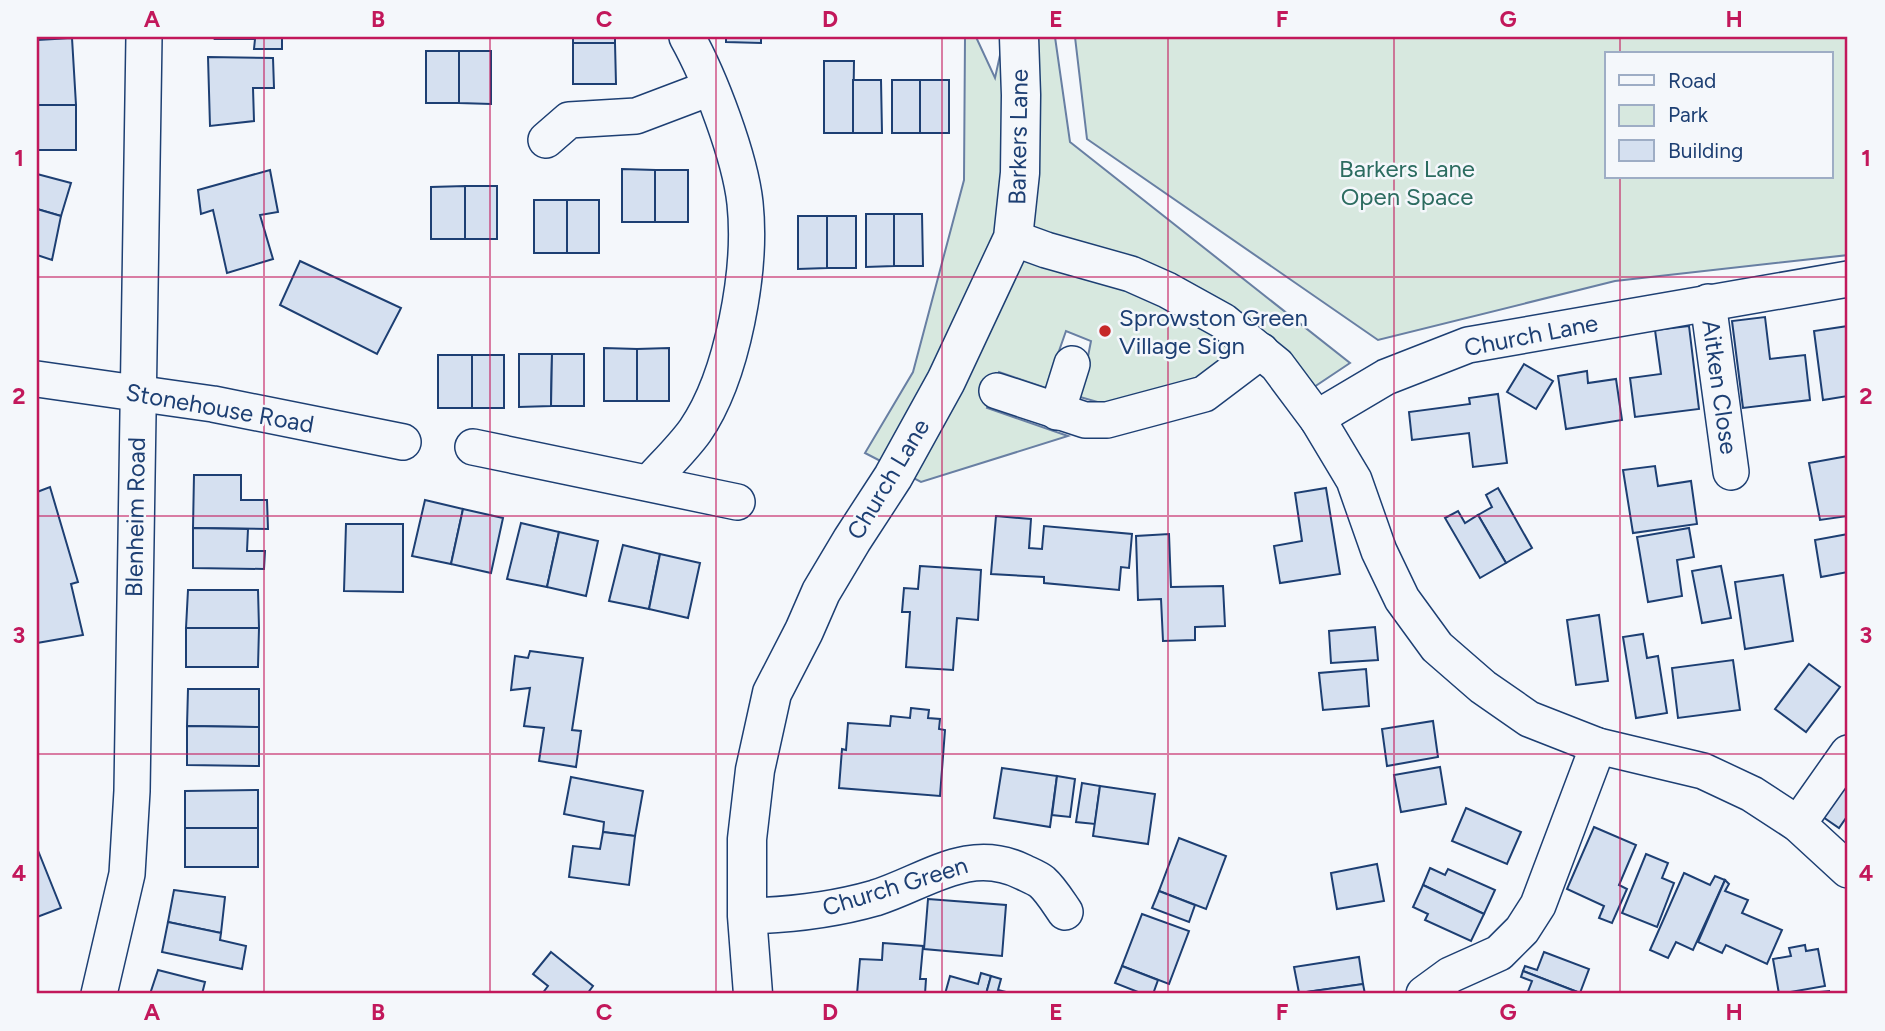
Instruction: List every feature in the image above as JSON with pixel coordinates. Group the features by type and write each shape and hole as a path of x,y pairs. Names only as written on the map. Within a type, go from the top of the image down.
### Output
{"street":[{"name":"Blenheim Road","path":"99,994 127,874 132,791 144,37"},
{"path":"649,483 696,430 726,370 738,318 746,258 745,203 733,151 710,88 687,37"},
{"name":"Barkers Lane","path":"1013,238 1020,173 1021,95 1018,37"},
{"path":"546,140 569,120 636,116 710,88"},
{"path":"1013,238 1131,274 1167,290 1223,321 1277,365 1318,420 1354,480 1378,551 1402,599 1437,647 1483,687 1530,719 1598,746 1703,771 1752,794 1798,824 1848,870"},
{"name":"Church Lane","path":"753,994 747,916 747,839 755,770 772,693 821,592 893,477 946,381 1013,238"},
{"name":"Church Lane","path":"1318,420 1386,377 1468,345 1848,279"},
{"name":"Aitken Close","path":"1708,302 1731,472"},
{"path":"997,391 1085,420 1107,420 1204,394 1261,351"},
{"path":"1057,412 1072,364"},
{"name":"Stonehouse Road","path":"37,379 213,404 403,442"},
{"path":"473,447 737,502"},
{"path":"1424,994 1450,975 1499,953 1522,930 1538,905 1598,746"},
{"path":"1798,824 1848,753"},
{"name":"Church Green","path":"747,916 837,908 876,897 957,865 983,861 1012,866 1041,881 1065,912"}],"green space":[{"path":"965,37 976,37 995,78 1004,37 1055,37 1070,142 1350,363 1314,387 1261,333 1196,378 1108,405 1080,397 1091,341 1066,331 1046,388 999,372 987,408 1068,436 921,482 865,453 913,372 964,180"},
{"name":"Barkers Lane Open Space","path":"1075,37 1848,37 1848,255 1615,281 1378,340 1087,139"}],"building":[{"path":"282,37 282,49 254,49 255,39 215,39"},
{"path":"573,37 615,37 615,43 573,43"},
{"path":"726,37 761,37 761,43 726,42"},
{"path":"72,38 76,105 37,105 37,40"},
{"path":"573,43 615,43 616,84 573,84"},
{"path":"426,51 459,51 459,103 426,103"},
{"path":"459,51 491,51 491,104 459,103"},
{"path":"208,57 273,58 274,88 253,88 254,121 210,126"},
{"path":"824,61 854,61 853,133 824,133"},
{"path":"853,80 881,80 882,133 853,133"},
{"path":"892,80 920,80 920,133 892,133"},
{"path":"920,80 949,80 949,133 920,133"},
{"path":"37,105 76,105 76,150 37,150"},
{"path":"622,169 655,170 655,222 622,222"},
{"path":"270,170 278,212 260,215 273,259 227,273 213,210 201,214 198,190"},
{"path":"655,170 688,170 688,222 655,222"},
{"path":"37,174 71,183 61,216 37,209"},
{"path":"465,186 497,186 497,239 465,239"},
{"path":"465,186 465,239 431,239 431,187"},
{"path":"534,200 567,200 567,253 534,253"},
{"path":"567,200 599,200 599,253 567,253"},
{"path":"37,209 61,216 52,260 37,255"},
{"path":"866,214 894,214 894,266 866,267"},
{"path":"894,214 922,214 923,266 894,266"},
{"path":"798,216 827,216 827,268 798,269"},
{"path":"827,216 856,216 856,268 827,268"},
{"path":"300,261 401,308 377,354 280,305"},
{"path":"1765,317 1770,359 1805,355 1810,400 1743,408 1732,321"},
{"path":"1689,326 1699,409 1635,417 1630,378 1661,374 1655,330"},
{"path":"1848,326 1848,396 1823,400 1814,331"},
{"path":"604,348 637,349 637,401 604,401"},
{"path":"669,348 669,401 637,401 637,349"},
{"path":"519,354 552,354 551,406 519,407"},
{"path":"552,354 584,354 584,406 551,406"},
{"path":"438,355 472,355 472,408 438,408"},
{"path":"472,355 504,355 504,408 472,408"},
{"path":"1524,364 1553,381 1536,409 1507,392"},
{"path":"1587,371 1588,383 1616,379 1622,420 1566,429 1558,376"},
{"path":"1498,394 1507,463 1473,467 1469,433 1412,440 1409,412 1470,404 1469,398"},
{"path":"1848,456 1848,516 1820,520 1809,463"},
{"path":"1655,466 1658,486 1691,481 1697,524 1633,533 1623,470"},
{"path":"194,475 241,475 241,500 267,500 268,529 193,528"},
{"path":"50,487 78,582 71,584 83,635 37,643 37,492"},
{"path":"1326,488 1340,574 1280,583 1274,546 1302,541 1295,493"},
{"path":"1498,488 1532,548 1506,563 1478,515 1492,507 1486,495"},
{"path":"425,500 463,509 451,564 412,556"},
{"path":"463,509 503,518 491,573 451,564"},
{"path":"1458,511 1465,523 1478,515 1506,563 1480,578 1445,518"},
{"path":"996,516 1031,519 1029,548 1042,549 1044,526 1132,534 1129,568 1121,567 1119,590 1044,583 1044,577 991,574"},
{"path":"521,523 559,532 547,587 507,579"},
{"path":"346,524 403,524 403,592 344,591"},
{"path":"193,528 248,529 247,551 265,551 264,569 193,568"},
{"path":"1689,528 1694,557 1677,560 1682,596 1648,602 1637,537"},
{"path":"559,532 598,541 586,596 547,587"},
{"path":"1169,534 1171,587 1223,586 1225,626 1195,627 1195,640 1163,641 1161,599 1138,600 1136,536"},
{"path":"1848,534 1848,572 1821,577 1815,540"},
{"path":"623,545 660,554 649,609 609,601"},
{"path":"660,554 700,563 688,618 649,609"},
{"path":"920,566 981,570 978,620 957,618 953,670 906,667 910,612 902,612 904,588 918,589"},
{"path":"1721,566 1731,618 1702,623 1692,571"},
{"path":"1783,575 1793,641 1745,649 1735,582"},
{"path":"188,590 258,590 259,628 186,628"},
{"path":"1599,615 1608,681 1576,685 1567,620"},
{"path":"1375,627 1378,660 1331,663 1329,631"},
{"path":"186,628 259,628 258,667 186,667"},
{"path":"1643,634 1647,658 1658,656 1667,713 1636,718 1623,637"},
{"path":"530,651 583,658 572,730 581,731 576,767 539,761 544,728 524,726 530,688 511,690 515,656 528,658"},
{"path":"1733,660 1740,710 1678,718 1672,668"},
{"path":"1809,664 1840,687 1806,732 1775,709"},
{"path":"1366,669 1369,706 1323,710 1319,673"},
{"path":"188,689 259,689 259,727 187,726"},
{"path":"911,708 929,710 928,718 940,719 939,729 945,730 940,796 839,788 842,749 846,750 848,723 890,726 891,716 910,718"},
{"path":"1433,721 1438,757 1387,766 1382,729"},
{"path":"187,726 259,727 259,766 187,765"},
{"path":"1440,767 1446,804 1401,812 1394,775"},
{"path":"1002,768 1057,776 1050,827 994,818"},
{"path":"1057,776 1075,779 1070,817 1052,815"},
{"path":"571,777 643,791 635,836 603,832 604,822 564,814"},
{"path":"1082,783 1100,786 1095,824 1076,822"},
{"path":"1100,786 1155,794 1148,844 1093,836"},
{"path":"1843,788 1848,792 1848,815 1839,828 1823,817"},
{"path":"258,790 258,828 185,828 185,791"},
{"path":"1466,808 1521,832 1507,864 1452,841"},
{"path":"1594,827 1636,845 1619,885 1627,889 1612,923 1599,918 1604,906 1567,889"},
{"path":"185,828 258,828 258,867 185,867"},
{"path":"603,832 635,836 629,885 569,877 573,846 600,849"},
{"path":"1179,838 1226,856 1206,909 1159,891"},
{"path":"37,848 61,908 37,917"},
{"path":"1646,854 1668,863 1662,878 1674,883 1657,927 1622,913"},
{"path":"1377,864 1384,901 1337,909 1331,873"},
{"path":"1430,868 1445,875 1448,869 1495,890 1484,914 1423,885"},
{"path":"1684,873 1710,885 1715,876 1725,880 1693,950 1676,942 1668,958 1650,950"},
{"path":"1725,880 1729,884 1725,891 1748,900 1742,913 1782,930 1767,964 1726,945 1722,953 1698,942"},
{"path":"1423,885 1484,914 1471,941 1425,920 1428,914 1413,907"},
{"path":"174,890 225,897 221,933 168,922"},
{"path":"1159,891 1195,905 1189,922 1152,908"},
{"path":"928,899 1006,905 1002,956 924,949"},
{"path":"1142,914 1189,931 1169,984 1122,966"},
{"path":"168,922 221,933 220,940 246,946 242,969 162,952"},
{"path":"883,943 923,946 920,979 926,979 925,994 857,994 860,959 882,960"},
{"path":"1805,945 1806,951 1818,949 1825,986 1779,994 1773,959 1791,956 1789,948"},
{"path":"551,952 593,986 587,994 542,994 548,986 533,974"},
{"path":"1544,952 1589,969 1580,993 1523,971 1525,966 1537,970"},
{"path":"1359,957 1363,984 1299,993 1294,967"},
{"path":"1122,966 1158,980 1153,994 1143,994 1115,983"},
{"path":"158,970 205,982 202,994 150,994"},
{"path":"1523,971 1580,994 1527,994 1532,981 1521,977"},
{"path":"981,973 991,976 986,994 945,994 950,976 978,984"},
{"path":"991,976 1001,979 998,990 1014,994 986,994"},
{"path":"1363,984 1365,994 1299,994 1299,993"},
{"path":"1829,991 1829,994 1799,994"}],"place":[{"name":"Sprowston Green Village Sign","path":"1105,331"}]}
